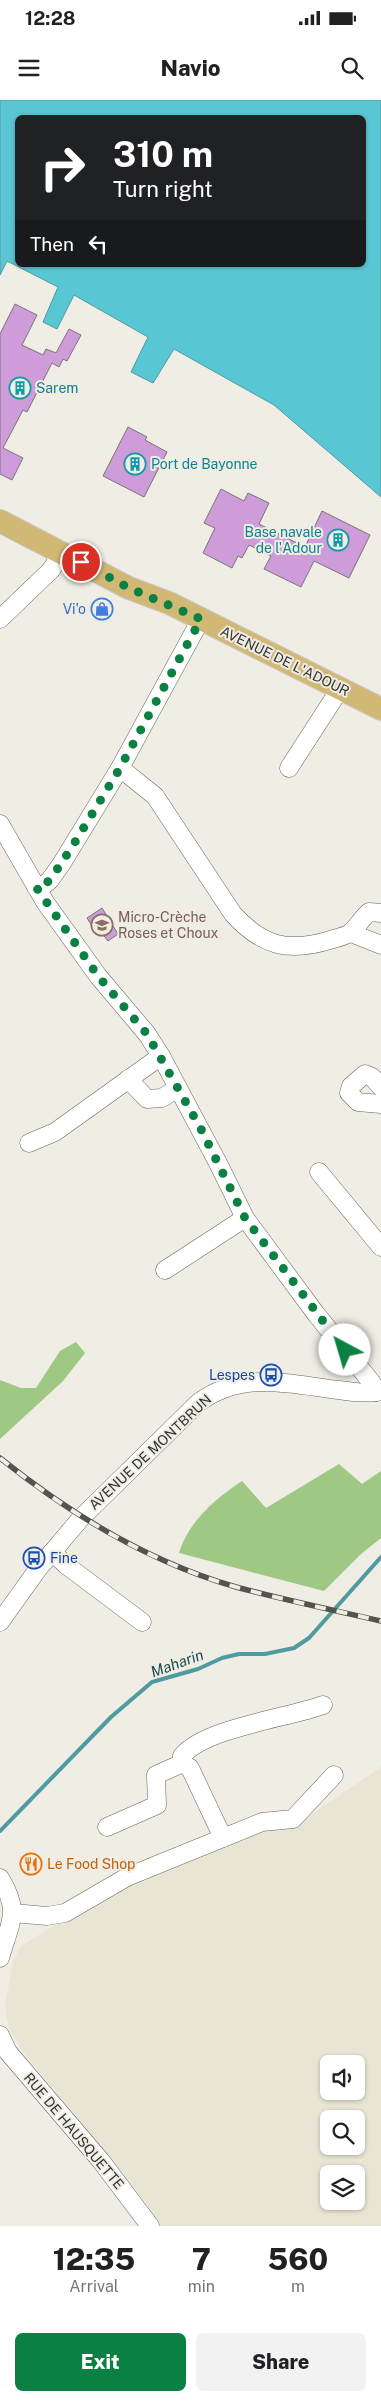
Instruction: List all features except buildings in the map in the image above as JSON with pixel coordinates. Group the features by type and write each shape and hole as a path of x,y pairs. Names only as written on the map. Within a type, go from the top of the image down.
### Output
{"main road":[{"name":"AVENUE DE L'ADOUR","path":"0,521 129,588 201,619 381,709"}],"street":[{"path":"0,619 51,570 62,553"},
{"path":"36,887 42,886 50,880 120,768 201,619"},
{"path":"289,768 340,689"},
{"path":"120,768 155,796 233,914 248,931 268,942 290,946 316,944 351,933 369,912 381,913"},
{"path":"0,824 36,887 98,976 147,1034 161,1056 245,1218 316,1314 378,1391"},
{"path":"351,933 381,945"},
{"path":"29,1143 55,1132 161,1056"},
{"path":"381,1087 372,1077 365,1074 351,1086 349,1093 358,1102 381,1104"},
{"path":"128,1079 147,1100 162,1098 178,1088"},
{"path":"319,1172 381,1247"},
{"path":"165,1270 245,1218"},
{"name":"AVENUE DE MONTBRUN","path":"0,1622 52,1552 90,1508 198,1403 213,1392 230,1385 248,1382 378,1391"},
{"path":"52,1552 66,1565 142,1622"},
{"path":"223,1838 190,1768 183,1763 182,1756 188,1748 262,1720 299,1714 323,1705"},
{"path":"107,1827 157,1805 156,1775 183,1763"},
{"path":"14,1913 47,1916 65,1913 127,1877 262,1822 293,1819 334,1775"},
{"path":"0,1878 12,1902 14,1913 0,1958"},
{"name":"RUE DE HAUSQUETTE","path":"0,2035 13,2058 101,2162 150,2226"}],"shaded area":[{"path":"381,1767 381,2226 161,2226 145,2201 24,2053 9,2029 5,2007 13,1961 21,1946 130,1879 263,1829 282,1829 305,1819"}],"green space":[{"path":"76,1342 85,1353 63,1381 0,1439 0,1380 21,1388 36,1388 60,1351"},
{"path":"339,1464 362,1484 381,1471 381,1538 361,1554 324,1591 179,1553 183,1542 196,1521 222,1495 242,1481 266,1508"}],"water":[{"path":"0,100 381,100 381,497 274,405 174,349 153,383 131,372 148,337 74,295 57,329 43,322 58,287 19,267 366,267 366,115 15,115 15,265 7,261 0,275"}],"waterway":[{"name":"Maharin","path":"0,1831 111,1717 152,1682 198,1669 222,1658 239,1654 265,1654 294,1648 309,1638 381,1557"}],"railway":[{"path":"0,1458 55,1499 83,1517 142,1550 172,1564 236,1587 381,1621"}],"place":[{"name":"Sarem","path":"20,388"},
{"name":"Port de Bayonne","path":"135,464"},
{"name":"Base navale de l'Adour","path":"338,540"},
{"name":"Vi'o","path":"102,609"},
{"name":"Micro-Crèche Roses et Choux","path":"102,925"},
{"name":"Lespes","path":"271,1375"},
{"name":"Fine","path":"34,1558"},
{"name":"Le Food Shop","path":"31,1864"}],"route":[{"path":"81,562 129,588 169,603 201,619 120,768 72,847 50,880 42,886 36,887 98,976 147,1034 201,1129 245,1218 345,1350"}]}
